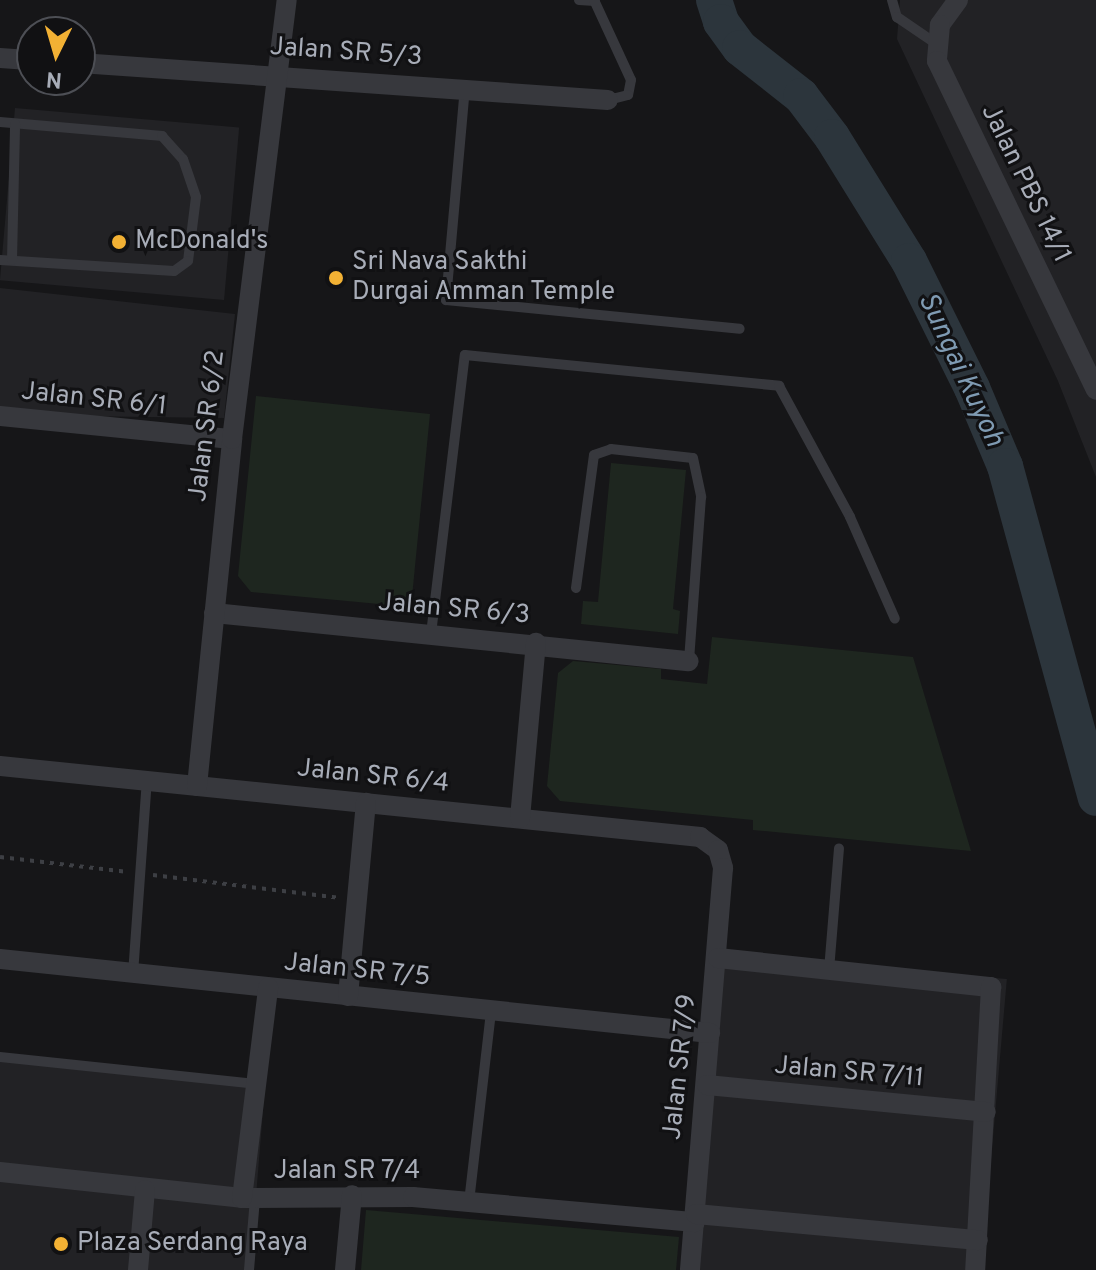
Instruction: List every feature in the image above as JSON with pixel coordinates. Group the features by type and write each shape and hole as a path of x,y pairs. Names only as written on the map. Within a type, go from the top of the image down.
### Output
{"street":[{"name":"Jalan SR 6/2","path":"197,786 232,439 287,0"},
{"path":"935,43 947,10 958,0"},
{"name":"Jalan PBS 14/1","path":"935,43 937,61 1096,390"},
{"name":"Jalan SR 5/3","path":"96,64 465,86 608,100"},
{"name":"Jalan SR 6/1","path":"0,416 232,439"},
{"name":"Jalan SR 6/3","path":"214,613 536,643 689,661"},
{"path":"520,818 536,643"},
{"name":"Jalan SR 6/4","path":"0,766 700,837 718,850 723,868"},
{"path":"348,996 366,803"},
{"name":"Jalan SR 7/9","path":"690,1270 723,868"},
{"path":"718,958 991,987 975,1270"},
{"name":"Jalan SR 7/5","path":"0,959 710,1033"},
{"path":"249,1198 256,1084 268,988"},
{"name":"Jalan SR 7/11","path":"707,1085 986,1112"},
{"name":"Jalan SR 7/4","path":"0,1172 145,1190 249,1198 352,1195 978,1240"},
{"path":"138,1270 145,1190"},
{"path":"345,1270 352,1195"}],"lane":[{"path":"579,0 595,0 631,80 628,95 608,100"},
{"path":"892,0 897,17 935,43"},
{"path":"465,86 446,300 740,329"},
{"path":"0,122 162,136 183,159 196,197 188,261 174,271 6,260 15,124"},
{"path":"431,634 465,355 779,386 850,517 895,619"},
{"path":"576,588 594,455 611,449 693,458 701,497 689,661"},
{"path":"133,974 147,781"},
{"path":"829,970 839,848"},
{"path":"469,1202 491,1011"},
{"path":"0,1057 256,1084"},
{"path":"249,1198 249,1270"}],"path":[{"path":"0,857 357,901"}],"shaded area":[{"path":"900,0 1096,0 1096,477 1058,381 897,39"},
{"path":"15,108 239,128 224,300 0,280"},
{"path":"0,288 235,314 224,418 0,415"},
{"path":"256,396 430,414 411,607 251,592 238,576"},
{"path":"611,463 686,470 673,609 680,611 678,634 581,624 583,601 598,602"},
{"path":"712,637 913,657 971,851 753,830 753,820 560,801 547,786 558,673 573,661 661,669 661,679 707,684"},
{"path":"709,953 1007,979 981,1270 681,1270"},
{"path":"0,1053 265,1086 250,1270 0,1270"},
{"path":"366,1210 679,1237 676,1270 361,1270"}],"waterway":[{"name":"Sungai Kuyoh","path":"714,0 721,22 740,48 801,96 832,137 909,261 972,388 1005,466 1096,798"}],"place":[{"name":"McDonald's","path":"119,242"},
{"name":"Sri Nava Sakthi Durgai Amman Temple","path":"336,278"},
{"name":"Plaza Serdang Raya","path":"61,1244"}]}
